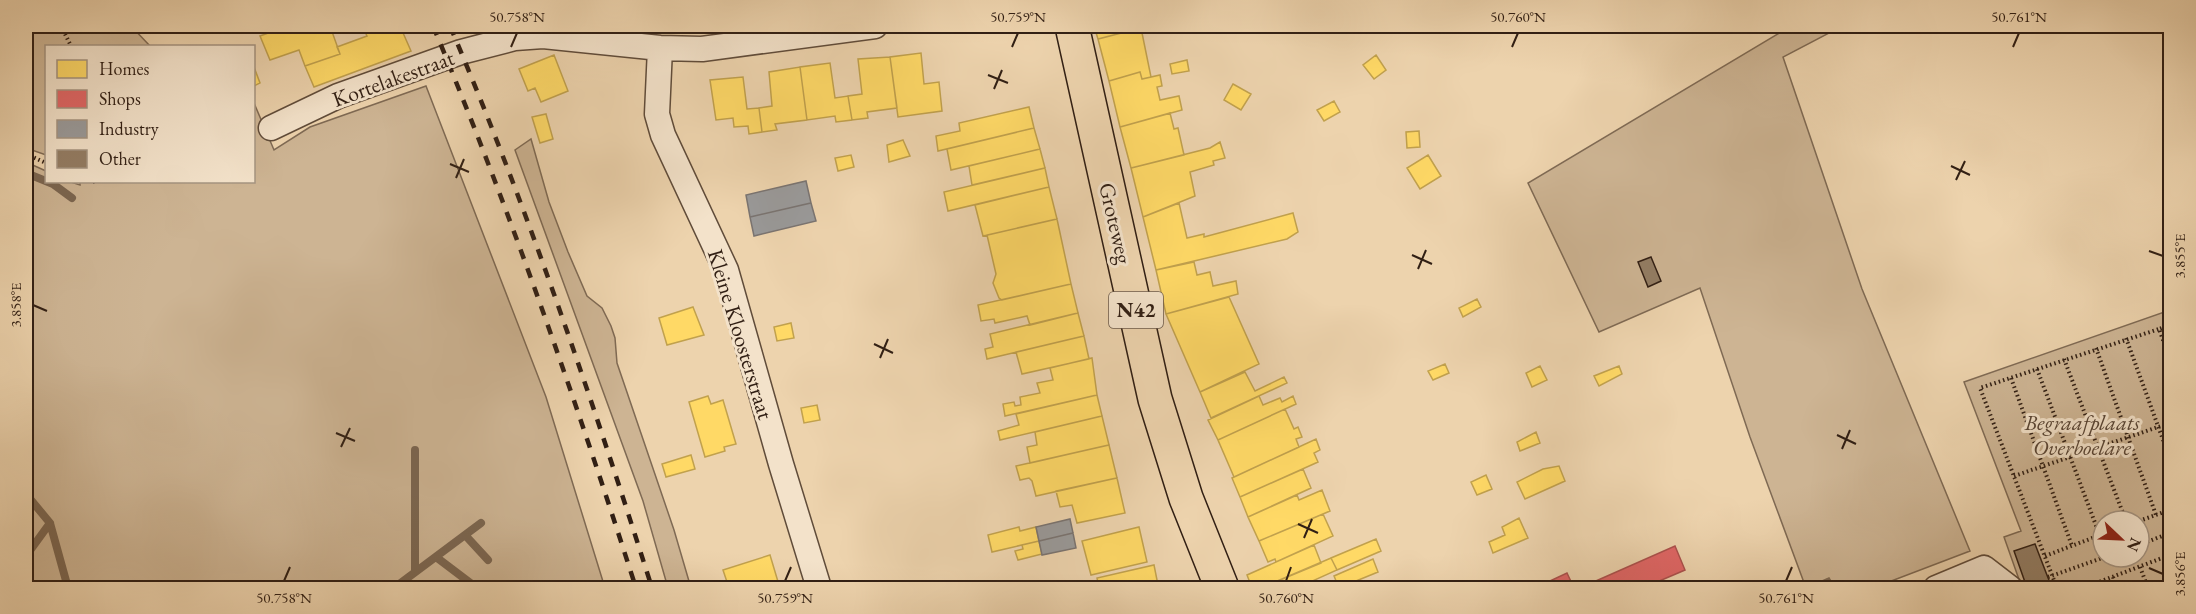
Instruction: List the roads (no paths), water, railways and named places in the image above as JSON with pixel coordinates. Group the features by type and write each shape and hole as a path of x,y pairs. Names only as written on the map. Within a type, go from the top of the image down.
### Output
{"main road":[{"name":"Groteweg","path":"1072,26 1155,399 1186,498 1222,588"}],"street":[{"name":"Kortelakestraat","path":"271,128 338,96 461,52 515,38 543,36 660,48 702,49 876,26"},
{"name":"Kleine Kloosterstraat","path":"660,48 657,114 663,135 726,270 787,487 819,588"},
{"path":"1936,588 1984,568 2010,588"}],"waterway":[{"path":"26,173 45,181"},
{"path":"51,183 72,198"},
{"path":"415,450 415,572"},
{"path":"26,494 50,523 68,588"},
{"path":"26,556 50,523"},
{"path":"394,588 481,523"},
{"path":"465,535 488,560"},
{"path":"436,557 473,585"}],"railway":[{"path":"433,26 489,165 540,305 636,588"},
{"path":"450,26 506,164 558,305 652,588"}],"park label":[{"name":"Begraafplaats Overboelare","path":"2082,434"}]}
